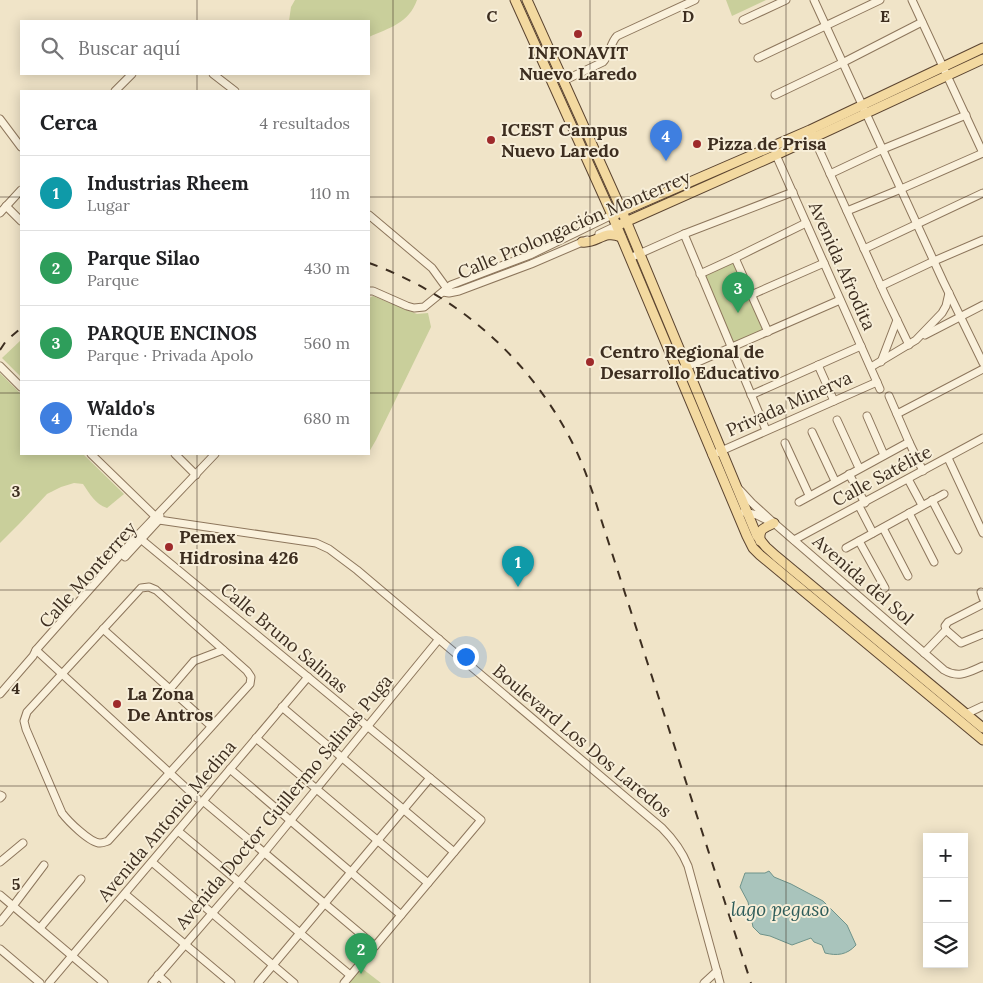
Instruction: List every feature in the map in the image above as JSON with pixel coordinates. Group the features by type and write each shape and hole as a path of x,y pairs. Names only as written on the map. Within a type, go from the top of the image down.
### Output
{"main road":[{"path":"515,0 612,215 677,371 734,482 760,542 983,728"},
{"path":"526,0 640,254 687,368 735,509 753,548 983,740"},
{"name":"Calle Prolongación Monterrey","path":"612,215 812,134 945,71 983,48"},
{"path":"541,59 551,54"},
{"name":"Calle Prolongación Monterrey","path":"945,71 983,59"},
{"path":"569,120 579,116"},
{"name":"Calle Prolongación Monterrey","path":"616,226 776,155 812,134"},
{"path":"582,242 590,242 611,234 621,237"},
{"path":"642,288 652,284"},
{"path":"760,542 761,530 774,523"}],"street":[{"path":"563,81 603,62 613,41 618,36 695,0"},
{"path":"743,20 786,0"},
{"path":"814,0 983,363"},
{"path":"758,58 880,0"},
{"path":"847,211 902,190 983,153 912,0"},
{"path":"775,95 922,22"},
{"path":"116,90 131,75"},
{"path":"214,75 234,90"},
{"path":"830,174 883,149 966,115"},
{"path":"0,118 20,146"},
{"path":"812,134 909,345"},
{"name":"Avenida Afrodita","path":"776,155 879,385"},
{"path":"0,212 20,191"},
{"path":"630,258 684,234 792,192"},
{"path":"864,249 983,193"},
{"path":"6,206 20,220"},
{"name":"Calle Prolongación Monterrey","path":"446,291 456,282 530,254 612,215"},
{"path":"370,216 432,268 446,291 424,307 414,308 370,291"},
{"path":"700,274 806,223"},
{"name":"Calle Prolongación Monterrey","path":"446,291 459,291 531,264 616,226"},
{"path":"684,234 766,430"},
{"path":"881,286 983,240"},
{"path":"735,258 768,332"},
{"path":"751,295 824,263"},
{"path":"916,340 942,313 949,293"},
{"path":"677,371 840,300"},
{"path":"871,367 916,340 983,306"},
{"path":"881,362 897,320"},
{"path":"751,395 861,346"},
{"path":"0,366 20,386"},
{"path":"818,366 834,401"},
{"path":"897,414 983,369"},
{"name":"Privada Minerva","path":"717,452 834,401 879,385"},
{"path":"889,396 908,442 923,470"},
{"path":"867,416 884,455"},
{"path":"837,420 859,468"},
{"path":"812,432 835,481"},
{"name":"Calle Satélite","path":"794,540 983,438"},
{"path":"799,502 908,442"},
{"path":"785,443 809,495"},
{"path":"92,455 157,518"},
{"path":"176,455 196,475"},
{"name":"Calle Monterrey","path":"0,694 161,512 214,455"},
{"path":"948,458 980,519 983,533"},
{"path":"849,474 874,533"},
{"path":"908,479 922,506"},
{"name":"Avenida del Sol","path":"734,482 747,498 774,523 944,670 956,675 970,672 983,666"},
{"path":"846,548 944,494"},
{"path":"932,500 958,550"},
{"path":"735,509 757,515 774,523"},
{"path":"909,513 934,562"},
{"name":"Boulevard Los Dos Laredos","path":"157,518 316,543 348,562 671,837 681,851 691,876 720,983"},
{"path":"883,528 908,576"},
{"name":"Calle Bruno Salinas","path":"139,538 481,820 454,852"},
{"path":"859,541 885,588"},
{"path":"148,586 156,590 223,650 247,671 251,677 250,684 108,841 100,843 91,840 62,813 26,729 24,721 27,712 141,588 148,586"},
{"path":"924,652 946,630 945,626 948,622 983,604"},
{"path":"103,629 211,726"},
{"path":"946,630 961,643 983,634"},
{"name":"Avenida Doctor Guillermo Salinas Puga","path":"152,983 317,789 439,639"},
{"path":"170,689 194,661 223,650"},
{"path":"36,653 200,799 375,946"},
{"name":"Avenida Antonio Medina","path":"49,983 178,831 200,799 230,769 308,677"},
{"path":"966,714 983,706"},
{"path":"282,707 454,852 344,983"},
{"path":"256,738 428,883"},
{"path":"230,769 401,915"},
{"path":"258,983 430,778"},
{"path":"178,831 350,975"},
{"path":"0,862 23,843"},
{"path":"152,862 294,983"},
{"path":"0,922 44,865"},
{"path":"40,928 81,879"},
{"path":"125,894 230,983"},
{"path":"0,895 104,983"},
{"path":"0,949 40,983"},
{"path":"704,983 717,971"},
{"path":"158,975 167,983"}],"green space":[{"path":"295,0 417,0 404,19 370,37 370,20 289,20 291,7"},
{"path":"726,0 766,0 732,16"},
{"path":"735,258 768,332 732,348 700,274"},
{"path":"373,296 417,314 428,313 431,327 370,450 370,298"},
{"path":"20,341 20,376 2,358"},
{"path":"0,373 20,393 20,455 84,455 124,494 107,508 96,501 83,484 74,483 61,487 47,494 0,543"},
{"path":"359,966 381,983 345,983"}],"water":[{"name":"lago pegaso","path":"769,871 774,877 823,901 847,925 856,945 842,954 825,953 822,945 814,942 811,938 792,945 760,934 753,927 748,902 740,887 745,873 765,873"}],"railway":[{"path":"370,263 402,276 432,293 461,312 488,334 536,384 556,413 573,444 595,500 751,983"},
{"path":"0,350 6,341 20,329"}],"place":[{"name":"INFONAVIT Nuevo Laredo","path":"578,34"},
{"name":"ICEST Campus Nuevo Laredo","path":"491,140"},
{"name":"Pizza de Prisa","path":"697,144"},
{"name":"Waldo's","path":"666,161"},
{"name":"PARQUE ENCINOS","path":"738,313"},
{"name":"Centro Regional de Desarrollo Educativo","path":"590,362"},
{"name":"Pemex Hidrosina 426","path":"169,547"},
{"name":"Industrias Rheem","path":"518,587"},
{"name":"La Zona De Antros","path":"117,704"},
{"name":"Parque Silao","path":"361,974"}]}
